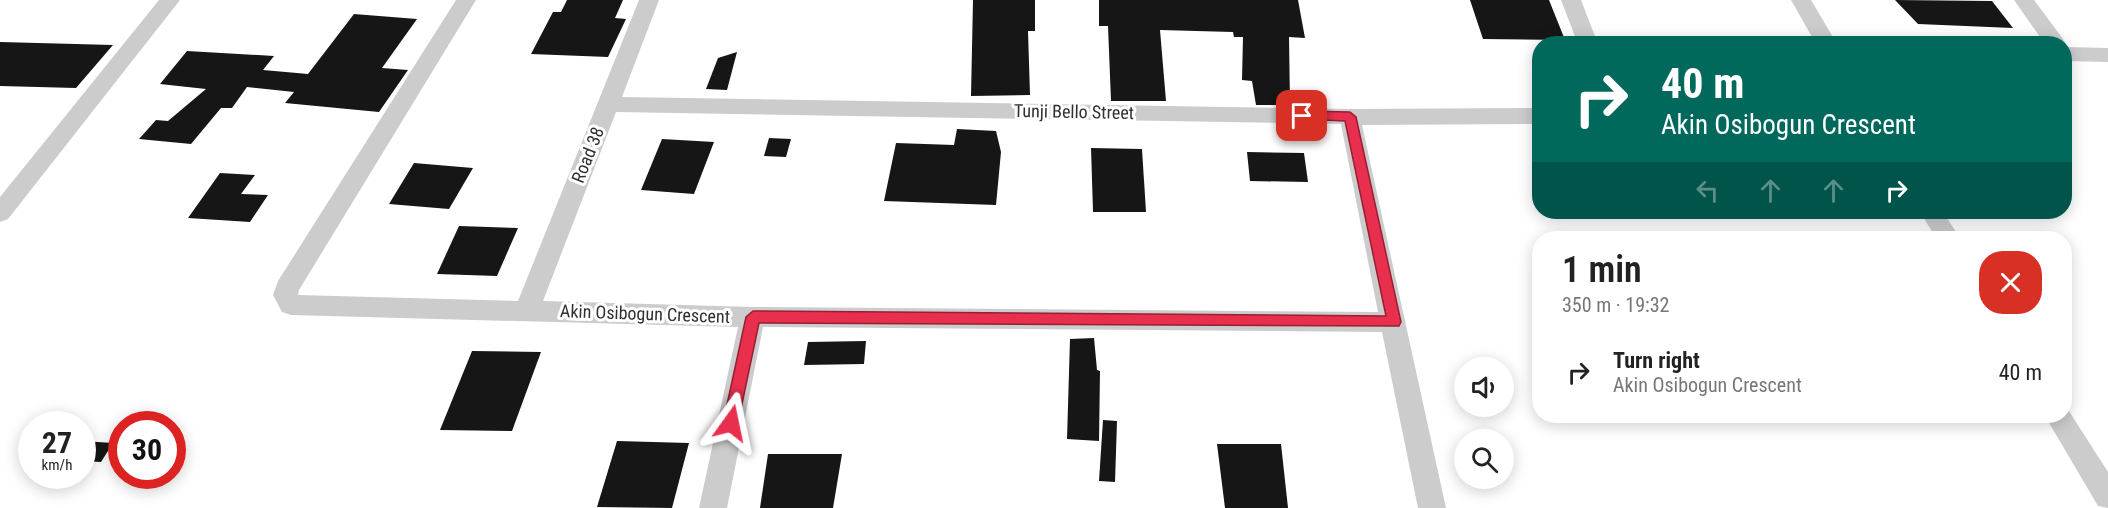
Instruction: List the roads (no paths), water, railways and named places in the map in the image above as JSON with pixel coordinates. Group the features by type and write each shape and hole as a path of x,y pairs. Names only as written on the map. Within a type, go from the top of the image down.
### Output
{"street":[{"path":"0,213 170,0"},
{"name":"Akin Osibogun Crescent","path":"466,0 285,295 291,305 753,317 1394,322"},
{"name":"Road 38","path":"527,310 649,0"},
{"path":"1570,0 1585,36"},
{"path":"1801,0 1822,36"},
{"path":"2024,0 2050,36"},
{"path":"2072,54 2108,55"},
{"name":"Tunji Bello Street","path":"608,104 1350,117 1532,116"},
{"path":"1350,117 1432,508"},
{"path":"713,508 753,317"},
{"path":"2062,423 2108,497"}]}
